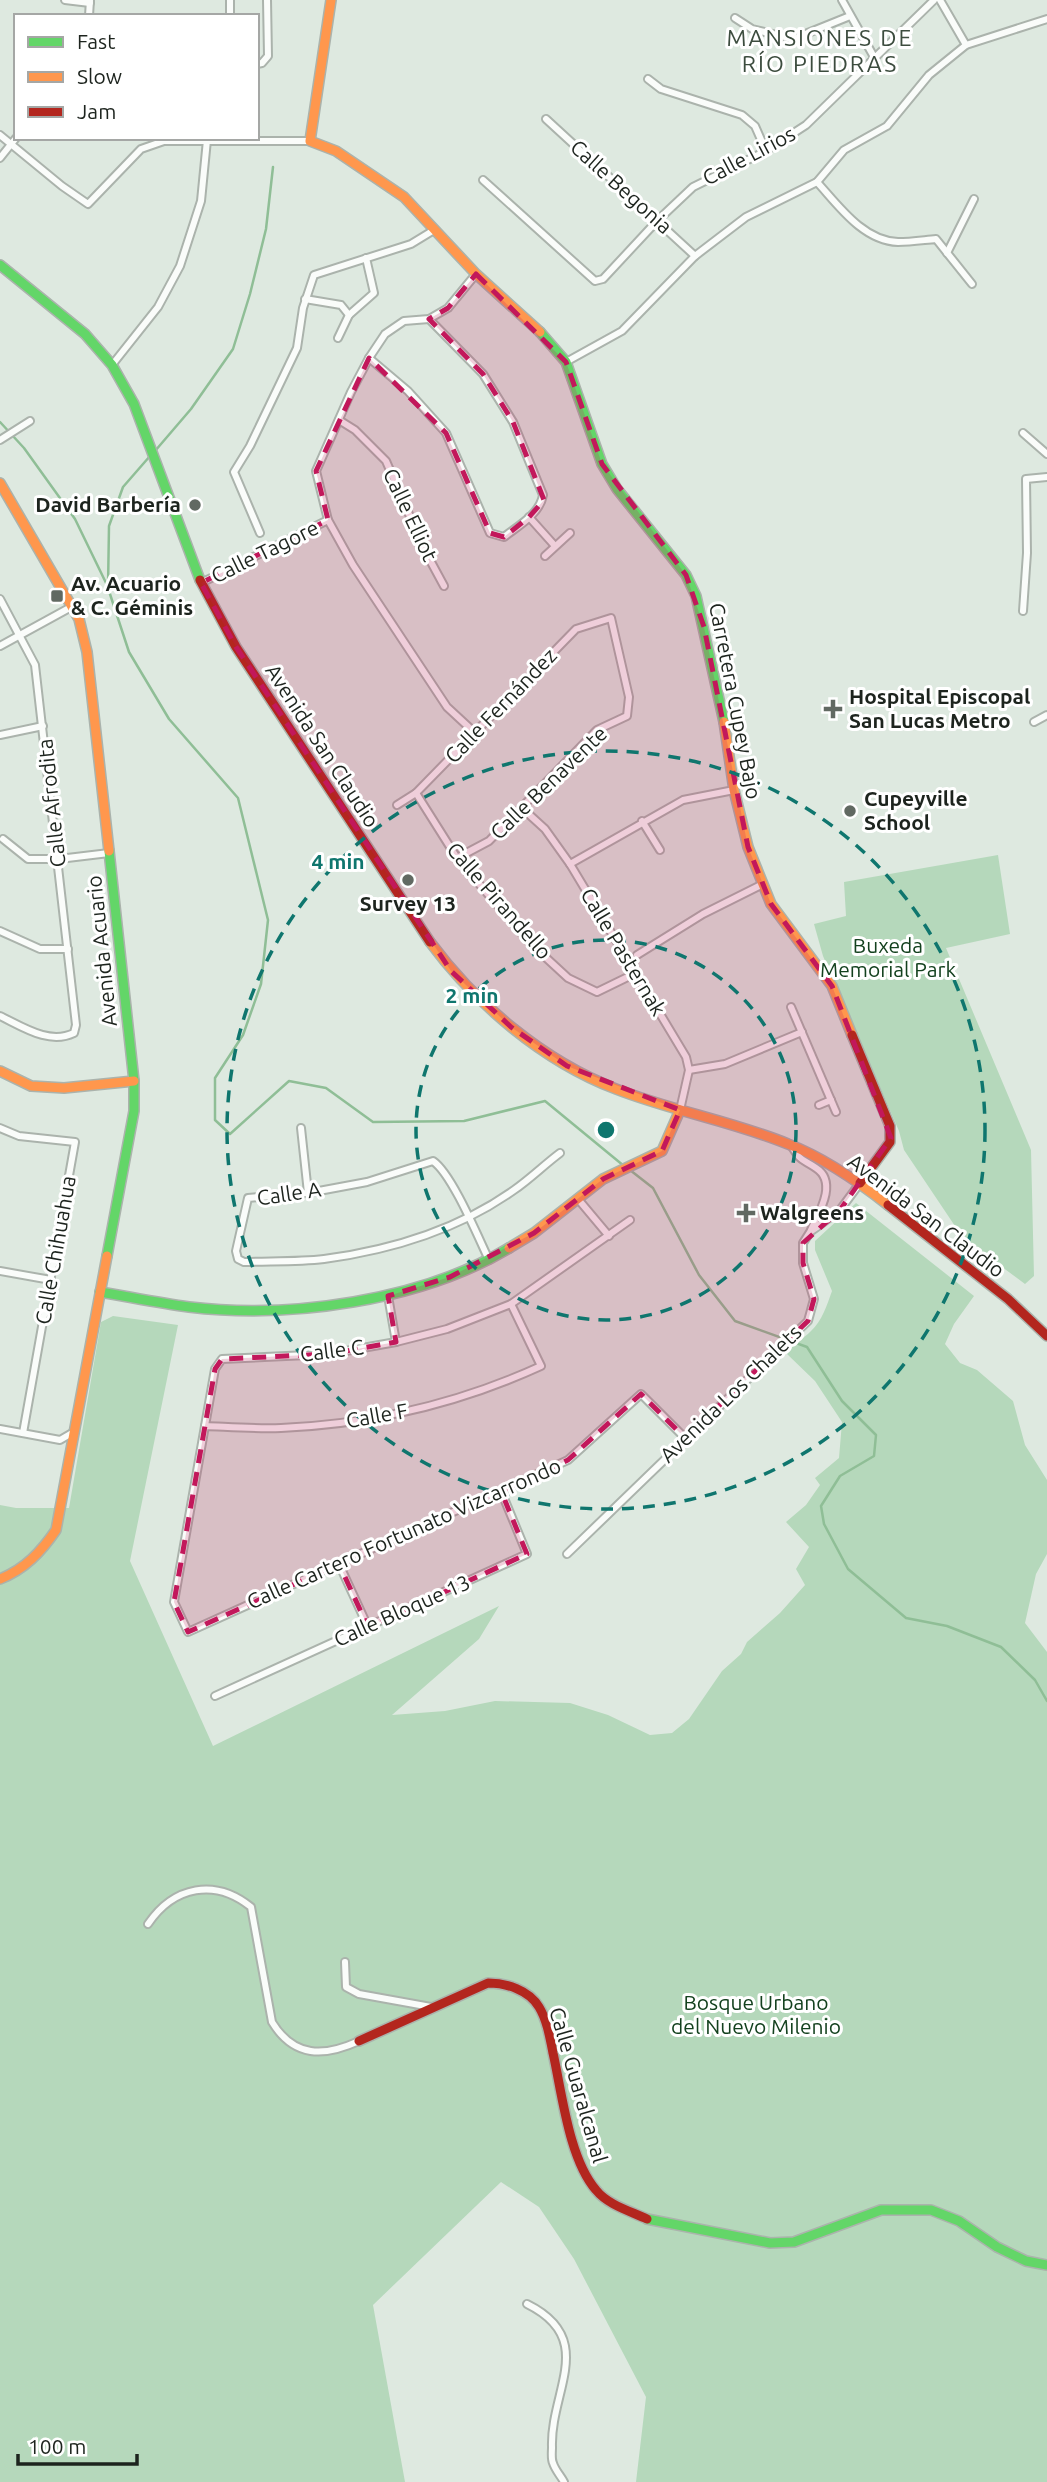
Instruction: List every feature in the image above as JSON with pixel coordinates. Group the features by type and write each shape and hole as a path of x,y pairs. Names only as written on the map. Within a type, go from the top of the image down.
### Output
{"street":[{"path":"65,0 90,2"},
{"path":"259,64 268,56 267,0"},
{"path":"0,135 14,141 88,204 141,149 164,141 310,141 331,0"},
{"path":"842,0 874,57"},
{"name":"Calle Lirios","path":"483,180 595,281 603,279 693,187 766,151 806,125 934,0"},
{"path":"940,0 966,45"},
{"path":"735,18 752,29 793,39 850,16"},
{"path":"566,362 622,331 695,256 746,218 817,182 844,150 887,126 929,75 966,45 1047,19"},
{"path":"648,79 661,89 742,115 755,126 766,151"},
{"name":"Calle Begonia","path":"546,119 695,256"},
{"path":"112,365 158,307 180,265 201,201 207,140"},
{"path":"0,158 14,141"},
{"name":"Carretera Cupey Bajo","path":"310,141 336,151 404,197 476,274 541,333 566,362 602,464 617,489 686,575 696,596 726,733 734,790 748,847 761,885 771,904 832,986 890,1126 891,1142 860,1183"},
{"path":"817,182 848,216 878,239 897,242 936,239 972,284"},
{"path":"947,253 974,199"},
{"path":"260,533 234,472 250,446 297,348 305,299 314,275 411,244 434,230"},
{"path":"338,338 349,315 374,293 366,258"},
{"name":"Avenida San Claudio","path":"1,267 85,334 112,365 134,404 201,583 249,667 414,921 451,971 511,1027 567,1066 615,1088 790,1144 860,1183 1008,1300 1047,1336"},
{"path":"474,732 447,707 353,565 328,520 316,471 369,358 385,334 404,321 429,319 447,308 476,274"},
{"path":"305,299 341,305 349,315"},
{"path":"369,358 408,391 446,433 490,533 504,537 542,503 543,495 513,422 483,374 429,319"},
{"name":"Calle Elliot","path":"339,420 355,430 386,461 424,549 444,586"},
{"path":"0,440 30,421"},
{"path":"1023,433 1047,454"},
{"path":"1023,611 1027,553 1026,480 1047,477"},
{"name":"Avenida Acuario","path":"0,483 73,606 87,652 134,1081 134,1111 56,1530 41,1553 15,1574 0,1579"},
{"path":"529,517 555,546"},
{"name":"Calle Tagore","path":"201,583 328,520"},
{"path":"545,556 570,533"},
{"name":"Calle Afrodita","path":"0,600 36,665 59,859 75,1016 74,1033 66,1037 43,1036 0,1016"},
{"path":"0,646 73,606"},
{"name":"Calle Fernández","path":"397,805 416,793 576,629 611,618"},
{"name":"Calle Benavente","path":"457,858 489,841 597,730 627,716 629,696 611,618"},
{"path":"1034,722 1047,715"},
{"path":"0,735 43,726"},
{"path":"570,864 683,800 734,790"},
{"name":"Calle Pirandello","path":"416,793 457,858 528,942 568,978 597,992 635,973"},
{"name":"Calle Pasternak","path":"522,808 545,829 570,864 686,1057 689,1070"},
{"path":"642,821 660,850"},
{"path":"3,839 28,859 59,859 109,853"},
{"path":"637,955 703,914 761,885"},
{"path":"0,931 40,949 68,949"},
{"path":"791,1006 836,1112"},
{"path":"100,1292 190,1307 241,1310 323,1306 388,1296 450,1277 489,1260 534,1233 603,1179 662,1151 680,1110 689,1070 725,1064 802,1032"},
{"path":"0,1071 32,1086 64,1088 134,1081"},
{"path":"819,1105 831,1100"},
{"name":"Calle Chihuahua","path":"0,1128 19,1136 75,1142 23,1433"},
{"path":"301,1128 308,1193"},
{"name":"Avenida Los Chalets","path":"567,1554 808,1321 814,1298 803,1263 803,1243 820,1211 827,1188 826,1180 817,1168 799,1159 790,1144"},
{"name":"Calle A","path":"489,1260 467,1216 441,1167 433,1161 367,1182 308,1193 248,1198 236,1251 237,1259 244,1262 323,1259 424,1237 467,1216 513,1191 559,1153"},
{"path":"810,1231 840,1210 860,1183"},
{"path":"578,1199 609,1236"},
{"name":"Calle C","path":"178,1575 215,1369 222,1359 329,1354 397,1342 447,1329 511,1304 630,1220"},
{"path":"0,1270 51,1280"},
{"path":"388,1296 397,1342"},
{"name":"Calle F","path":"205,1426 279,1428 345,1423 436,1406 496,1386 541,1366 511,1304"},
{"name":"Calle Cartero Fortunato Vizcarrondo","path":"178,1575 174,1602 188,1632 568,1460 641,1394 685,1438"},
{"path":"0,1429 60,1440 72,1433"},
{"name":"Calle Bloque 13","path":"215,1696 527,1554 501,1491"},
{"path":"340,1564 368,1627"},
{"name":"Calle Guaralcanal","path":"148,1924 161,1906 176,1896 192,1891 212,1889 236,1895 251,1907 272,2022 280,2036 304,2051 337,2051 488,1983 503,1983 530,1996 539,2007 549,2035 577,2160 596,2191 612,2204 649,2220 770,2243 794,2242 881,2210 932,2210 959,2221 997,2247 1027,2261 1047,2265"},
{"path":"345,1962 346,1987 359,1994 433,2008"},
{"path":"527,2305 541,2311 553,2323 567,2351 565,2372 551,2429 553,2463 564,2482"}],"highlighted area":[{"path":"476,274 566,362 602,464 686,575 704,627 748,847 771,904 832,986 891,1138 840,1210 803,1243 803,1263 814,1299 808,1321 685,1438 641,1394 568,1460 501,1491 527,1554 368,1627 339,1564 188,1632 174,1602 215,1369 222,1359 329,1354 396,1342 388,1296 450,1277 534,1233 603,1179 662,1151 680,1110 567,1066 511,1027 451,971 236,647 201,583 328,520 316,471 369,358 446,433 490,533 504,537 529,517 544,500 513,422 483,374 429,319 448,308"}],"green space":[{"name":"Buxeda Memorial Park","path":"998,855 1010,934 946,948 1031,1150 1034,1276 1025,1284 963,1238 904,1150 899,1131 823,956 814,924 846,916 844,882"},
{"name":"Bosque Urbano del Nuevo Milenio","path":"856,1203 974,1296 954,1324 945,1344 960,1363 977,1370 1013,1401 1025,1445 1047,1480 1047,1554 1036,1574 1025,1623 1047,1652 1047,2482 636,2482 646,2397 574,2259 539,2207 501,2182 373,2305 405,2482 0,2482 0,1505 16,1508 69,1508 101,1322 113,1316 178,1325 130,1561 213,1746 499,1606 479,1639 392,1715 445,1711 495,1701 570,1703 608,1715 650,1735 672,1733 689,1719 722,1671 741,1654 747,1642 780,1613 805,1585 796,1569 809,1547 786,1522 806,1505 820,1485 815,1478 839,1458 842,1422 815,1381 787,1354 818,1322 832,1291 815,1250 815,1241"}],"waterway":[{"path":"155,451 191,409 233,349 266,229 273,167"},
{"path":"0,422 24,448 75,519 107,585"},
{"path":"150,456 123,487 109,526 108,588 129,652 169,719 238,798 268,920 261,984 243,1035 215,1078 215,1120 230,1134 289,1081 326,1088 373,1122 464,1121 545,1101 624,1166"},
{"path":"630,1170 653,1188 699,1275 735,1321 807,1347 842,1401 876,1435 874,1456 840,1476 821,1506 824,1524 848,1569 906,1618 947,1626 1001,1647 1035,1680 1047,1701"}],"traffic: fast":[{"path":"0,265 85,334 112,365 134,404 200,580"},
{"path":"540,332 566,362 602,464 617,489 686,575 696,596 724,722"},
{"path":"107,1256 134,1111 134,1081 109,851"},
{"path":"100,1292 189,1307 228,1310 311,1308 396,1293 436,1281 509,1248"},
{"path":"647,2219 770,2243 794,2242 881,2210 931,2210 959,2221 997,2247 1026,2261 1047,2265"}],"traffic: slow":[{"path":"331,0 310,141 336,151 404,197 476,274 540,332"},
{"path":"0,483 79,619 87,652 109,851"},
{"path":"724,722 734,790 748,847 771,904 832,986 852,1035"},
{"path":"430,942 448,965 490,1008 537,1047 563,1063 637,1097 745,1129 801,1149 840,1171 888,1205"},
{"path":"0,1071 31,1086 64,1088 134,1081"},
{"path":"509,1248 534,1233 603,1179 662,1151 680,1110"},
{"path":"0,1579 32,1559 56,1530 107,1256"}],"traffic: jam":[{"path":"200,580 236,647 430,942"},
{"path":"852,1035 890,1126 890,1142 860,1183"},
{"path":"888,1205 1008,1299 1047,1336"},
{"path":"359,2041 488,1983 502,1984 523,1992 535,2001 546,2023 573,2144 587,2177 607,2200 647,2219"}],"place":[{"name":"David Barbería","path":"195,505"},
{"name":"Av. Acuario & C. Géminis","path":"57,596"},
{"name":"Hospital Episcopal San Lucas Metro","path":"833,709"},
{"name":"Cupeyville School","path":"850,811"},
{"name":"Survey 13","path":"408,880"},
{"name":"Walgreens","path":"746,1213"}],"district":[{"name":"MANSIONES DE RÍO PIEDRAS","path":"820,51"}]}
